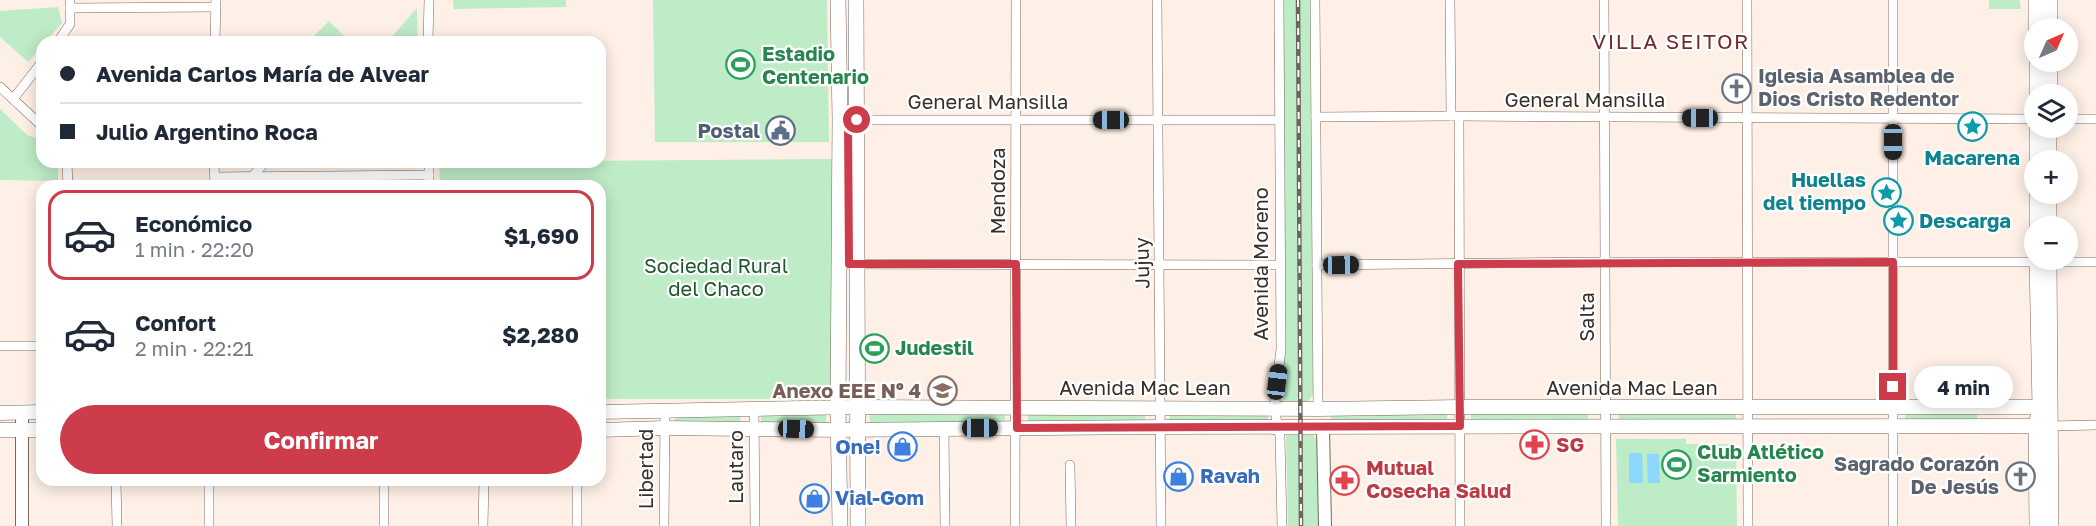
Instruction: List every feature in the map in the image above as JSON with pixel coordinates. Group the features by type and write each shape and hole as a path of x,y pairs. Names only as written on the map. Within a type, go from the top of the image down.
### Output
{"main road":[{"path":"838,0 848,120"},
{"path":"847,0 849,526"},
{"path":"848,120 856,0"},
{"path":"2036,0 2036,18"},
{"path":"2050,0 2050,18"},
{"path":"2037,526 2045,407 2043,270"},
{"path":"1981,407 1982,426"},
{"path":"2008,407 2009,425"},
{"name":"Avenida Mac Lean","path":"606,412 754,408 2045,407"},
{"path":"1318,409 1323,428"},
{"path":"0,413 36,412"},
{"name":"Avenida Mac Lean","path":"606,430 1161,426 1323,428 2043,426"},
{"path":"2043,426 2051,526"},
{"path":"840,526 848,429"},
{"path":"848,429 858,526"},
{"path":"0,430 36,430"}],"street":[{"path":"429,0 429,36"},
{"name":"Mendoza","path":"1015,526 1017,428 1016,0"},
{"name":"Jujuy","path":"1157,0 1161,526"},
{"name":"Avenida Moreno","path":"1279,0 1281,349 1275,407 1280,436 1282,526"},
{"path":"1315,0 1318,409"},
{"path":"1450,0 1458,264 1460,526"},
{"name":"Salta","path":"1604,0 1606,526"},
{"path":"1747,0 1748,526"},
{"path":"1893,0 1893,526"},
{"path":"62,36 70,24 70,4 216,4 215,36"},
{"path":"13,99 36,70"},
{"path":"0,87 36,120"},
{"name":"General Mansilla","path":"1316,117 2024,119"},
{"path":"2078,119 2096,119"},
{"name":"General Mansilla","path":"848,120 1279,120"},
{"path":"252,177 260,168"},
{"path":"429,168 429,180"},
{"path":"230,180 252,177 429,174"},
{"path":"1317,265 2024,261"},
{"path":"2078,262 2096,262"},
{"path":"848,265 1280,265"},
{"path":"0,346 36,346"},
{"name":"Lautaro","path":"754,408 755,526"},
{"name":"Libertad","path":"664,526 665,411"},
{"path":"22,413 22,526"},
{"path":"2043,426 2096,425"},
{"path":"944,428 945,526"},
{"path":"1323,428 1325,526"},
{"path":"1070,465 1071,526"},
{"path":"116,486 117,526"},
{"path":"209,486 209,526"},
{"path":"384,486 384,526"},
{"path":"483,526 484,486"},
{"path":"577,486 577,526"}],"green space":[{"path":"453,0 566,0 566,7 454,9"},
{"name":"Estadio Centenario","path":"653,0 827,0 829,142 655,142"},
{"path":"1283,0 1310,0 1313,394 1308,402 1295,403 1284,400 1280,393 1284,361"},
{"path":"1989,0 2020,0 2021,9 1989,9"},
{"path":"58,7 62,23 50,36 36,36 36,53 28,62 0,37 0,11"},
{"path":"417,8 418,36 392,36"},
{"path":"329,21 344,36 314,36"},
{"path":"0,109 27,135 36,138 36,168 58,168 58,180 0,180"},
{"name":"Sociedad Rural del Chaco","path":"832,159 833,394 828,399 606,399 606,180 440,180 439,168 606,168 606,161"},
{"path":"1588,411 1588,421 1471,422 1471,412"},
{"path":"1736,411 1736,421 1619,422 1619,412"},
{"path":"869,412 999,412 1005,415 1005,420 1000,423 870,423"},
{"path":"1447,412 1447,421 1331,423 1331,414"},
{"path":"1145,413 1145,424 1028,424 1028,414"},
{"path":"1170,413 1268,414 1268,423 1170,422"},
{"path":"1906,413 1977,413 1977,419 1974,421 1908,422 1905,419"},
{"path":"675,415 740,415 741,424 675,424"},
{"path":"761,415 826,415 826,424 761,424"},
{"path":"1286,435 1313,435 1318,441 1318,526 1288,526"},
{"name":"Club Atlético Sarmiento","path":"1616,439 1686,439 1686,444 1736,444 1737,526 1618,526"}],"water":[{"path":"1629,453 1642,453 1643,483 1629,483"},
{"path":"1647,454 1659,454 1660,483 1648,483"}],"railway":[{"path":"1298,0 1301,526"}],"place":[{"name":"Estadio Centenario","path":"741,65"},
{"name":"Iglesia Asamblea de Dios Cristo Redentor","path":"1737,88"},
{"name":"Macarena","path":"1972,127"},
{"name":"Postal","path":"781,131"},
{"name":"Huellas del tiempo","path":"1887,192"},
{"name":"Descarga","path":"1898,221"},
{"name":"Judestil","path":"874,348"},
{"name":"Anexo EEE Nº 4","path":"942,391"},
{"name":"SG","path":"1535,445"},
{"name":"One!","path":"902,447"},
{"name":"Club Atlético Sarmiento","path":"1676,464"},
{"name":"Ravah","path":"1179,476"},
{"name":"Sagrado Corazón De Jesús","path":"2020,476"},
{"name":"Mutual Cosecha Salud","path":"1345,480"},
{"name":"Vial-Gom","path":"814,498"}],"district":[{"name":"VILLA SEITOR","path":"1671,42"}],"route":[{"path":"857,120 848,120 849,264 1016,264 1017,428 1460,426 1458,264 1893,262 1893,387"}]}
